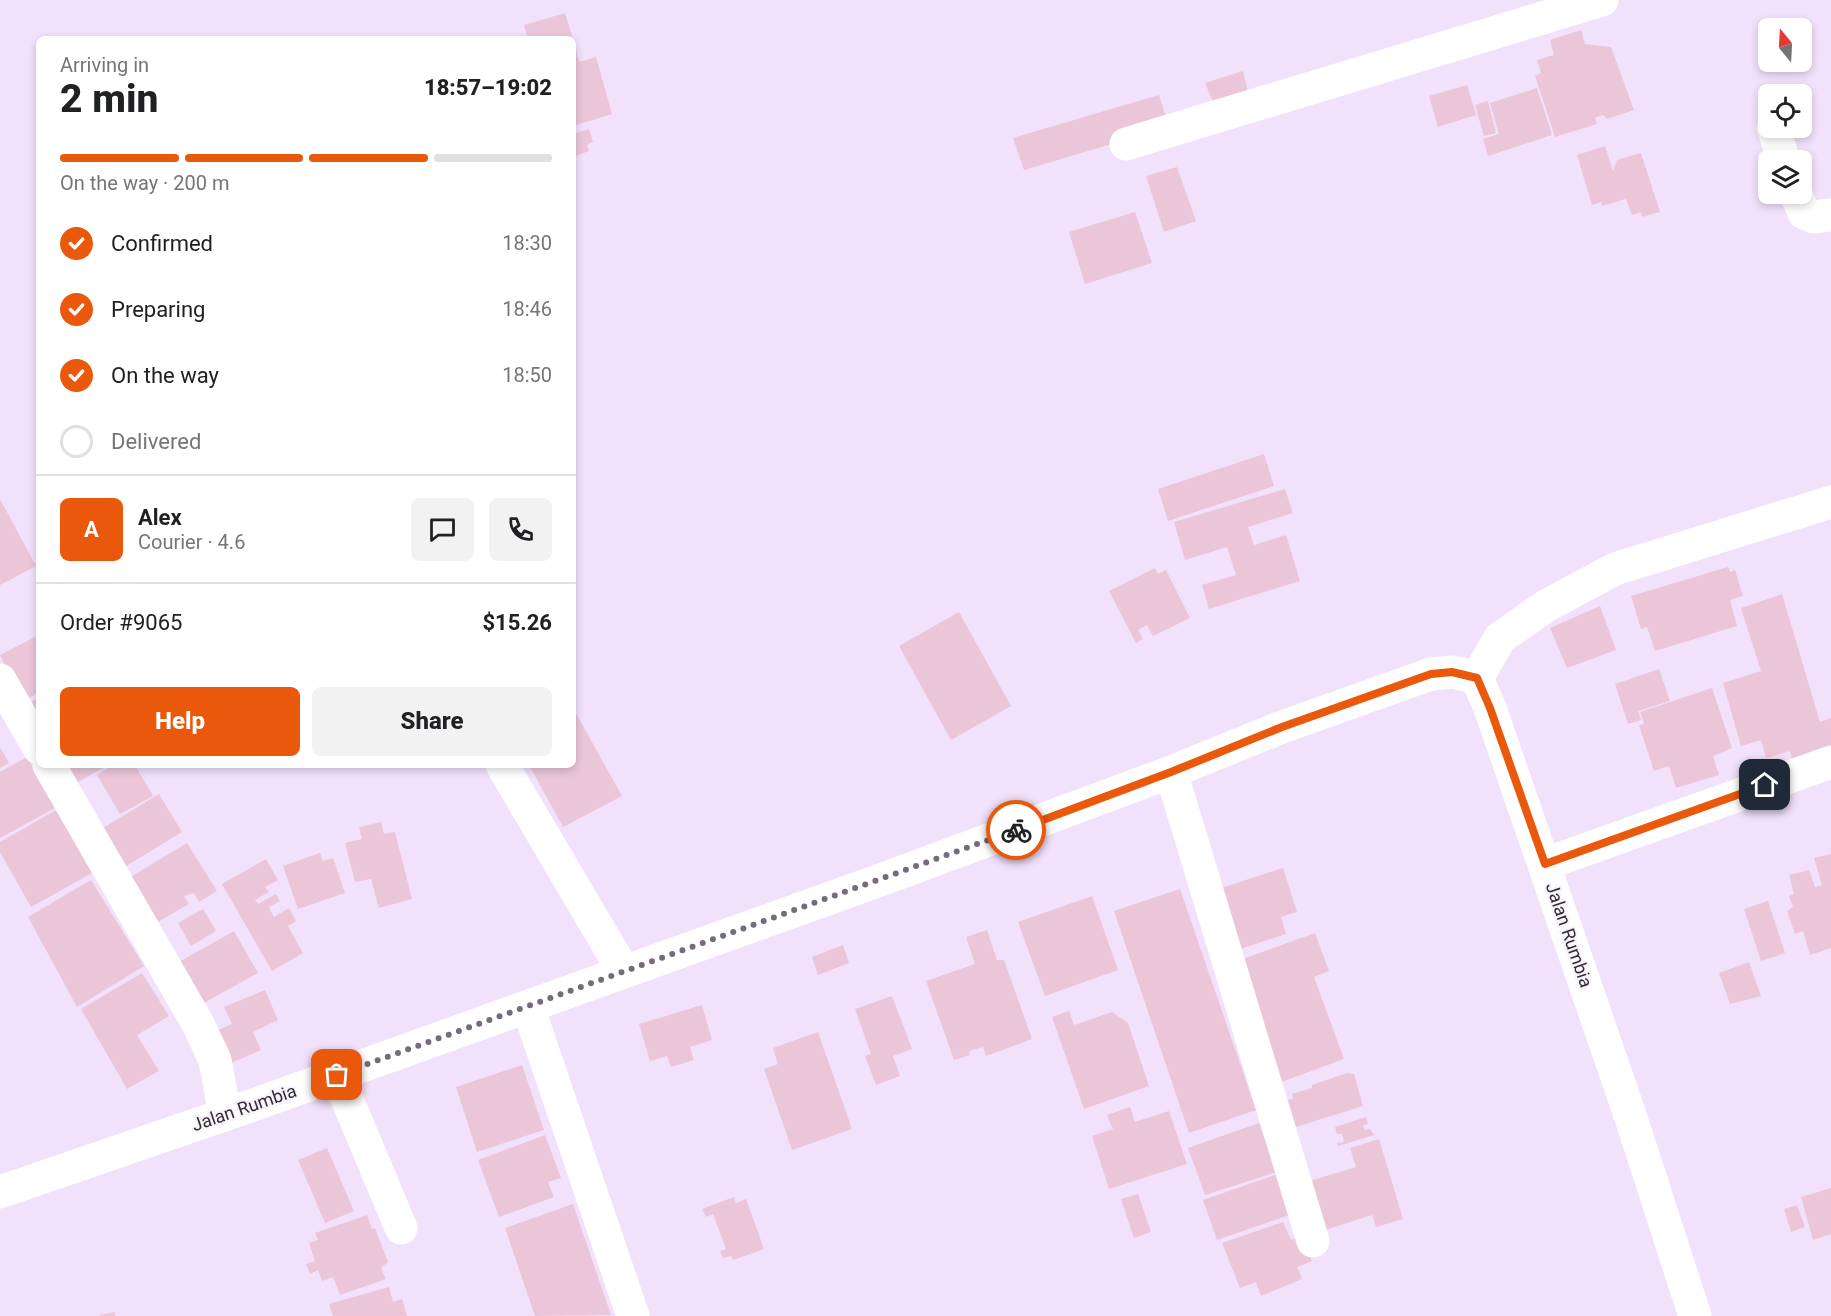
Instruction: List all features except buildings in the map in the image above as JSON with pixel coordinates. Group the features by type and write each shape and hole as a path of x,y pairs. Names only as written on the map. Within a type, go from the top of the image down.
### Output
{"street":[{"path":"1126,144 1602,0"},
{"path":"1800,204 1804,213 1814,217 1831,215"},
{"path":"1477,678 1500,638 1546,606 1614,569 1831,502"},
{"name":"Jalan Rumbia","path":"0,1192 528,1007 1171,772 1282,727 1431,674 1452,672 1477,678 1490,708 1631,1118 1695,1316"},
{"path":"0,680 36,743"},
{"path":"1545,864 1831,762"},
{"path":"51,768 198,1024 215,1060 225,1115"},
{"path":"504,768 624,972"},
{"path":"1171,772 1312,1241"},
{"path":"528,1007 633,1316"},
{"path":"337,1075 401,1228"}],"way so far":[{"path":"337,1075 1016,830"}],"route":[{"path":"1016,830 1171,772 1282,727 1431,674 1452,672 1477,678 1490,708 1545,864 1765,785"}]}
